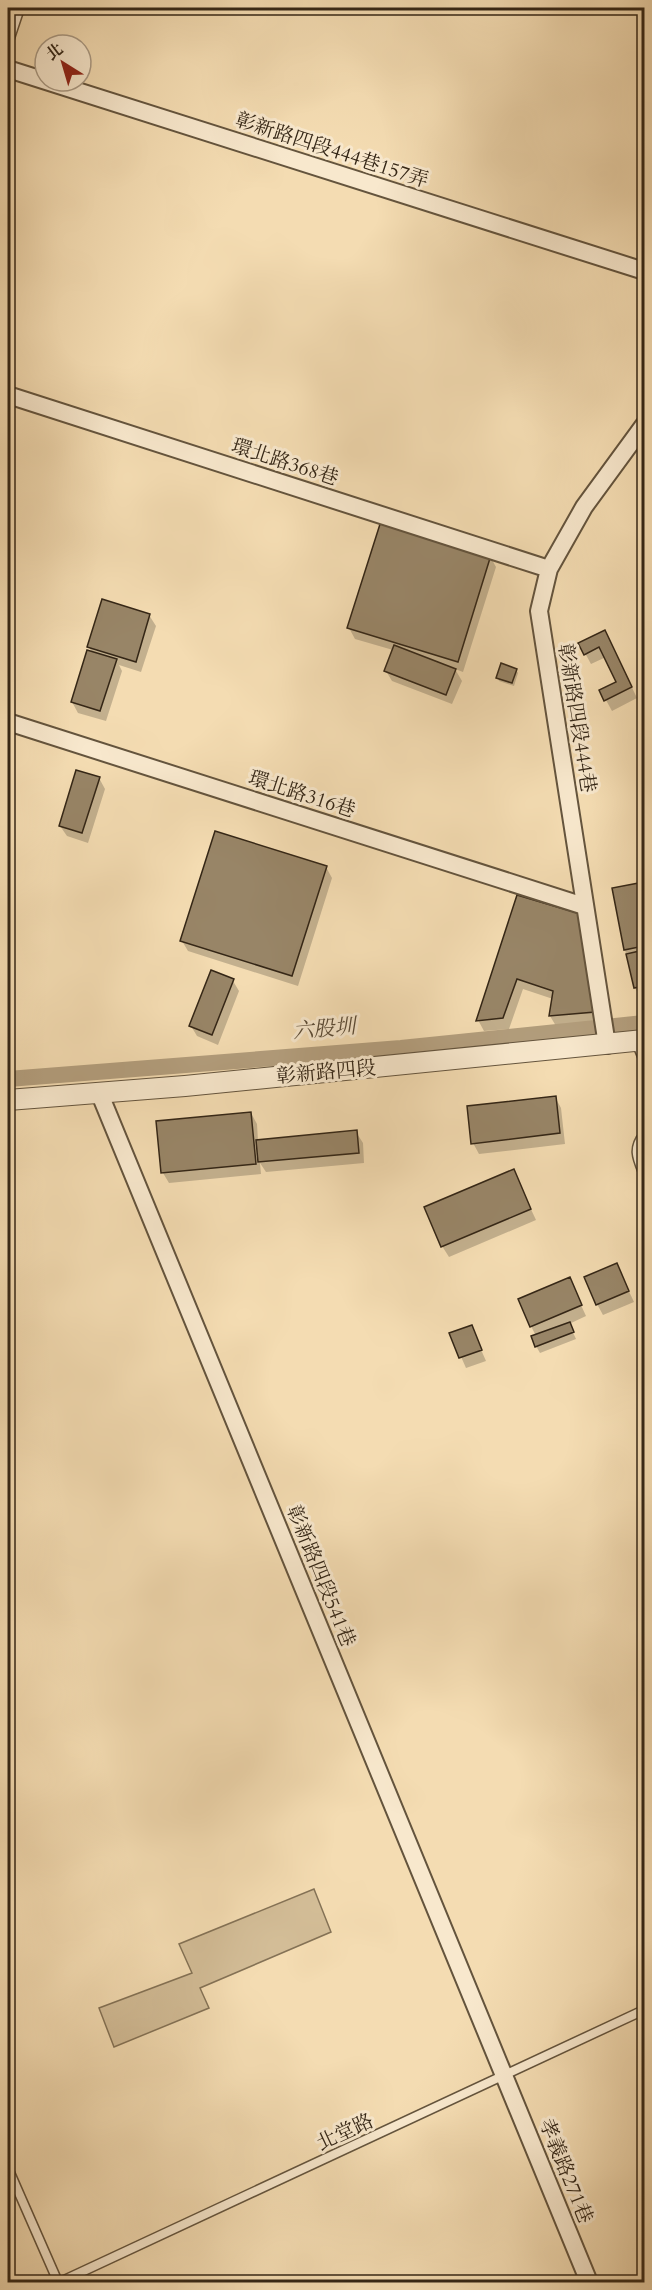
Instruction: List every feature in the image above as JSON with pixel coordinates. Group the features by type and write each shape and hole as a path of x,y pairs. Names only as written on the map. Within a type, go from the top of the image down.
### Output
{"street":[{"name":"彰新路四段444巷157弄","path":"8,69 645,272"},
{"name":"環北路368巷","path":"8,395 549,569"},
{"name":"彰新路四段444巷","path":"607,1044 539,612 549,569 584,507 645,425"},
{"name":"環北路316巷","path":"8,722 584,906"},
{"name":"彰新路四段","path":"8,1100 640,1041"},
{"name":"彰新路四段541巷","path":"99,1092 504,2076"},
{"name":"孝義路271巷","path":"504,2076 589,2283"}],"lane":[{"path":"8,44 20,8"},
{"path":"640,1041 645,1061"},
{"path":"645,1134 637,1143 637,1157 645,1175"},
{"name":"北堂路","path":"59,2283 645,2010"},
{"path":"8,2168 59,2283"}],"shaded area":[{"path":"314,1889 331,1932 200,1988 209,2008 114,2047 99,2008 192,1973 179,1944"}],"building":[{"path":"381,521 491,555 458,662 347,628"},
{"path":"102,599 150,614 136,662 87,647"},
{"path":"605,630 632,687 604,701 599,690 616,682 599,647 584,655 578,643"},
{"path":"394,645 456,669 446,695 384,671"},
{"path":"87,650 117,659 100,711 71,702"},
{"path":"501,663 517,669 512,683 496,678"},
{"path":"76,770 100,777 82,833 59,826"},
{"path":"215,831 327,866 292,976 180,941"},
{"path":"644,882 644,946 624,950 612,888"},
{"path":"517,895 581,914 595,1012 549,1016 553,991 517,979 503,1018 476,1021"},
{"path":"644,950 644,986 634,988 626,954"},
{"path":"211,970 234,979 212,1035 189,1026"},
{"path":"556,1096 560,1133 471,1144 467,1106"},
{"path":"251,1112 256,1164 161,1173 156,1121"},
{"path":"357,1130 359,1153 258,1162 256,1140"},
{"path":"514,1169 531,1209 441,1247 424,1207"},
{"path":"617,1263 629,1291 596,1305 584,1277"},
{"path":"570,1277 582,1305 530,1327 518,1299"},
{"path":"570,1322 574,1332 535,1347 531,1336"},
{"path":"472,1325 482,1350 459,1358 449,1333"}],"waterway":[{"name":"六股圳","path":"8,1079 401,1048 644,1023"}]}
